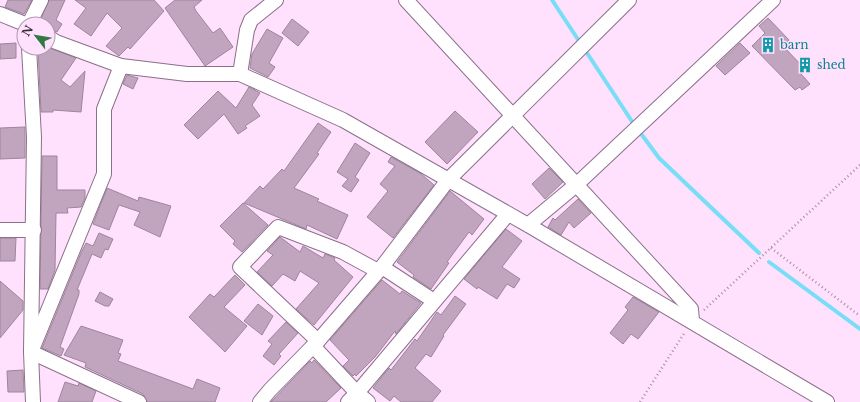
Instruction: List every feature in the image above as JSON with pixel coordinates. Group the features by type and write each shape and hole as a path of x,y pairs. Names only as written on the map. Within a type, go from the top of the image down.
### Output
{"street":[{"path":"33,16 41,0"},
{"path":"240,74 247,30 251,20 276,0"},
{"path":"406,0 691,309 692,321"},
{"path":"260,402 315,344 380,269 448,180 629,0"},
{"path":"528,225 576,185 773,0"},
{"path":"0,14 16,20"},
{"path":"56,42 121,66 187,74 240,74 343,120 528,225 827,402"},
{"path":"29,56 34,137 34,230 31,352 32,402"},
{"path":"31,352 104,174 104,109 121,66"},
{"path":"352,397 508,214"},
{"path":"368,402 352,397 315,344 240,267 278,227 343,252 380,269 434,301"},
{"path":"0,230 34,230"},
{"path":"31,352 139,402"}],"path":[{"path":"640,402 692,321 860,165"},
{"path":"771,248 860,316"}],"building":[{"path":"8,0 32,0 24,14 5,7"},
{"path":"49,0 65,0 56,20 56,16 42,16"},
{"path":"75,0 154,0 164,11 130,49 128,47 119,56 106,46 122,28 107,13 91,36 74,24 86,8"},
{"path":"175,0 202,0 194,7 196,11 213,33 220,28 233,47 205,66 165,8"},
{"path":"768,18 789,40 783,46 806,70 801,74 810,84 802,90 800,87 795,90 752,46 765,33 759,26"},
{"path":"292,19 309,32 298,46 282,33"},
{"path":"56,20 62,24 56,32"},
{"path":"267,29 283,38 269,63 275,67 268,77 250,68 252,54"},
{"path":"16,43 16,58 0,59 0,44"},
{"path":"740,43 750,53 725,75 716,66"},
{"path":"56,50 76,58 61,80 70,87 85,71 81,112 53,110 53,112 41,112 38,56 56,56"},
{"path":"127,75 138,78 133,89 123,84"},
{"path":"249,87 260,93 252,105 260,116 245,126 247,128 238,134 224,114 198,139 184,125 218,91 236,108"},
{"path":"455,111 478,132 447,164 425,142"},
{"path":"318,123 331,132 317,153 319,154 294,188 319,199 317,201 348,215 337,239 307,225 306,229 244,203 260,186 263,189 282,169 284,171"},
{"path":"25,127 25,158 0,159 0,128"},
{"path":"355,143 370,153 355,177 359,180 351,192 342,186 348,179 337,172"},
{"path":"42,156 57,156 57,190 85,190 85,198 81,207 67,208 68,213 56,213 55,270 48,289 40,289"},
{"path":"391,157 420,173 434,185 393,238 367,217 388,191 380,184 395,166 388,162"},
{"path":"549,168 563,182 545,199 532,184"},
{"path":"107,188 138,201 139,197 171,206 160,237 134,225 140,212 119,205 109,230 93,224"},
{"path":"450,191 484,219 472,235 469,232 447,262 449,263 431,289 413,277 414,275 397,262"},
{"path":"578,199 591,213 574,228 569,222 561,235 548,227 553,218 555,220"},
{"path":"243,203 268,225 242,252 233,244 235,241 220,226"},
{"path":"506,229 522,241 502,267 520,279 514,288 507,284 497,299 478,287 477,289 464,279"},
{"path":"99,233 113,239 108,250 105,249 101,258 92,254 77,290 79,290 79,294 60,347 64,349 61,356 42,348 81,253 86,243 93,246"},
{"path":"280,237 300,252 303,246 323,258 325,254 335,258 334,260 353,277 314,325 296,309 319,283 300,271 295,281 283,274 272,286 257,272 273,255 267,251"},
{"path":"0,238 16,238 15,261 0,261"},
{"path":"235,275 245,285 224,307 247,326 225,352 189,317 210,294 214,297"},
{"path":"382,280 400,294 402,291 421,303 396,334 395,331 375,357 356,376 355,374 353,376 343,366 349,360 330,340"},
{"path":"0,281 23,301 23,310 0,338"},
{"path":"100,292 113,299 109,306 105,306 95,301"},
{"path":"455,296 466,304 443,335 444,336 431,357 426,354 415,368 441,391 432,402 401,402 394,396 390,401 373,388 389,368 391,370 415,339 417,341 437,312 441,315"},
{"path":"633,297 659,312 638,339 631,334 623,344 610,333 628,310 625,307"},
{"path":"258,304 273,316 262,335 244,321"},
{"path":"286,322 298,333 279,354 281,356 274,365 263,356 272,344 268,341"},
{"path":"81,326 123,340 118,353 121,354 118,361 193,389 197,379 220,388 215,402 147,402 143,394 85,367 86,363 64,355"},
{"path":"314,360 341,388 326,402 271,402 310,361 312,363"},
{"path":"23,370 24,392 8,392 7,371"},
{"path":"65,382 78,386 79,383 96,391 92,402 58,402"}],"waterway":[{"path":"552,0 579,41"},
{"path":"587,53 633,123"},
{"path":"642,135 659,158 759,253"},
{"path":"769,262 860,329"}],"place":[{"name":"barn","path":"768,45"},
{"name":"shed","path":"805,65"}]}
